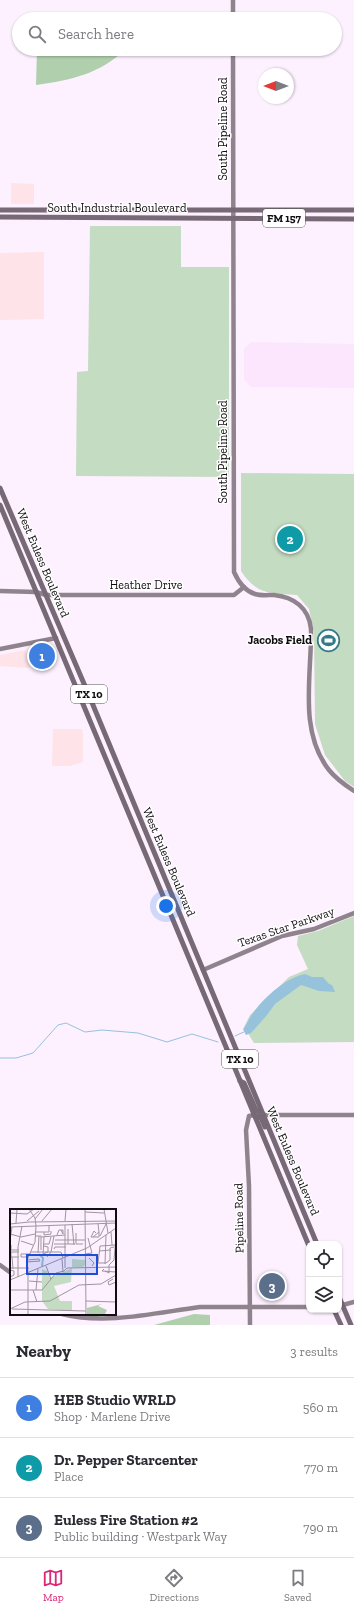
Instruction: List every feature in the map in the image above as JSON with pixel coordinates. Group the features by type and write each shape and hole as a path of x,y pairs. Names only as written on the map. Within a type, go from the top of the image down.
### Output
{"main road":[{"name":"South Industrial Boulevard","path":"0,210 234,210"},
{"path":"44,210 44,218"},
{"name":"FM 157","path":"234,210 354,210"},
{"name":"South Industrial Boulevard","path":"0,217 234,218"},
{"name":"FM 157","path":"234,218 354,219"},
{"name":"West Euless Boulevard","path":"0,488 316,1241"},
{"name":"West Euless Boulevard","path":"0,505 307,1241"},
{"path":"195,973 203,970"},
{"path":"240,1081 244,1083 256,1110 263,1115"},
{"path":"254,1115 260,1118 277,1156 282,1159"},
{"path":"294,1210 302,1209"},
{"path":"342,1308 351,1325"},
{"path":"335,1313 341,1325"}],"street":[{"path":"233,0 233,12"},
{"name":"South Pipeline Road","path":"233,56 234,567 237,578 244,587"},
{"path":"244,587 256,594 289,598 299,604 308,617 311,633 310,710 312,734 321,757 328,769 336,778 354,792"},
{"name":"Heather Drive","path":"0,591 36,592 46,595 234,595 244,587"},
{"path":"0,649 56,638"},
{"name":"Texas Star Parkway","path":"203,970 282,936 314,929 354,913"},
{"name":"Pipeline Road","path":"250,1325 249,1194 246,1130 249,1116 254,1115"},
{"path":"263,1115 354,1115"},
{"path":"0,1265 10,1272"},
{"path":"342,1306 354,1302"},
{"path":"125,1324 183,1310 200,1308 306,1308"},
{"path":"64,1315 80,1322 97,1324"}],"shaded area":[{"path":"11,183 34,184 34,204 11,204"},
{"path":"44,252 44,319 0,320 0,253"},
{"path":"251,342 354,344 354,388 251,387 244,379 244,349"},
{"path":"25,650 29,656 30,668 0,666 0,655"},
{"path":"53,729 82,729 83,762 70,766 52,766"}],"green space":[{"path":"37,56 118,56 95,70 73,78 36,85"},
{"path":"90,226 181,226 181,267 229,267 229,477 76,476 77,372 88,371"},
{"path":"241,473 354,474 354,787 345,781 325,755 315,724 314,632 309,609 297,595 271,593 259,589 247,579 241,571"},
{"path":"354,916 354,1042 254,1043 244,1027 250,1015 289,977 308,969 297,945 298,936 318,931"},
{"path":"194,1314 210,1315 210,1325 154,1325"}],"water":[{"path":"305,974 312,977 323,977 329,984 332,985 335,992 319,991 301,985 275,1004 251,1033 246,1035 243,1029 261,1003 282,985 297,976"}],"waterway":[{"path":"0,1058 16,1058 33,1053 58,1025 66,1023 85,1032 102,1030 138,1033 167,1042 192,1034 218,1042"},
{"path":"235,1036 246,1031"}],"place":[{"name":"Dr. Pepper Starcenter","path":"290,539"},
{"name":"Jacobs Field","path":"328,640"},
{"name":"HEB Studio WRLD","path":"42,656"},
{"name":"Euless Fire Station #2","path":"272,1286"}]}
